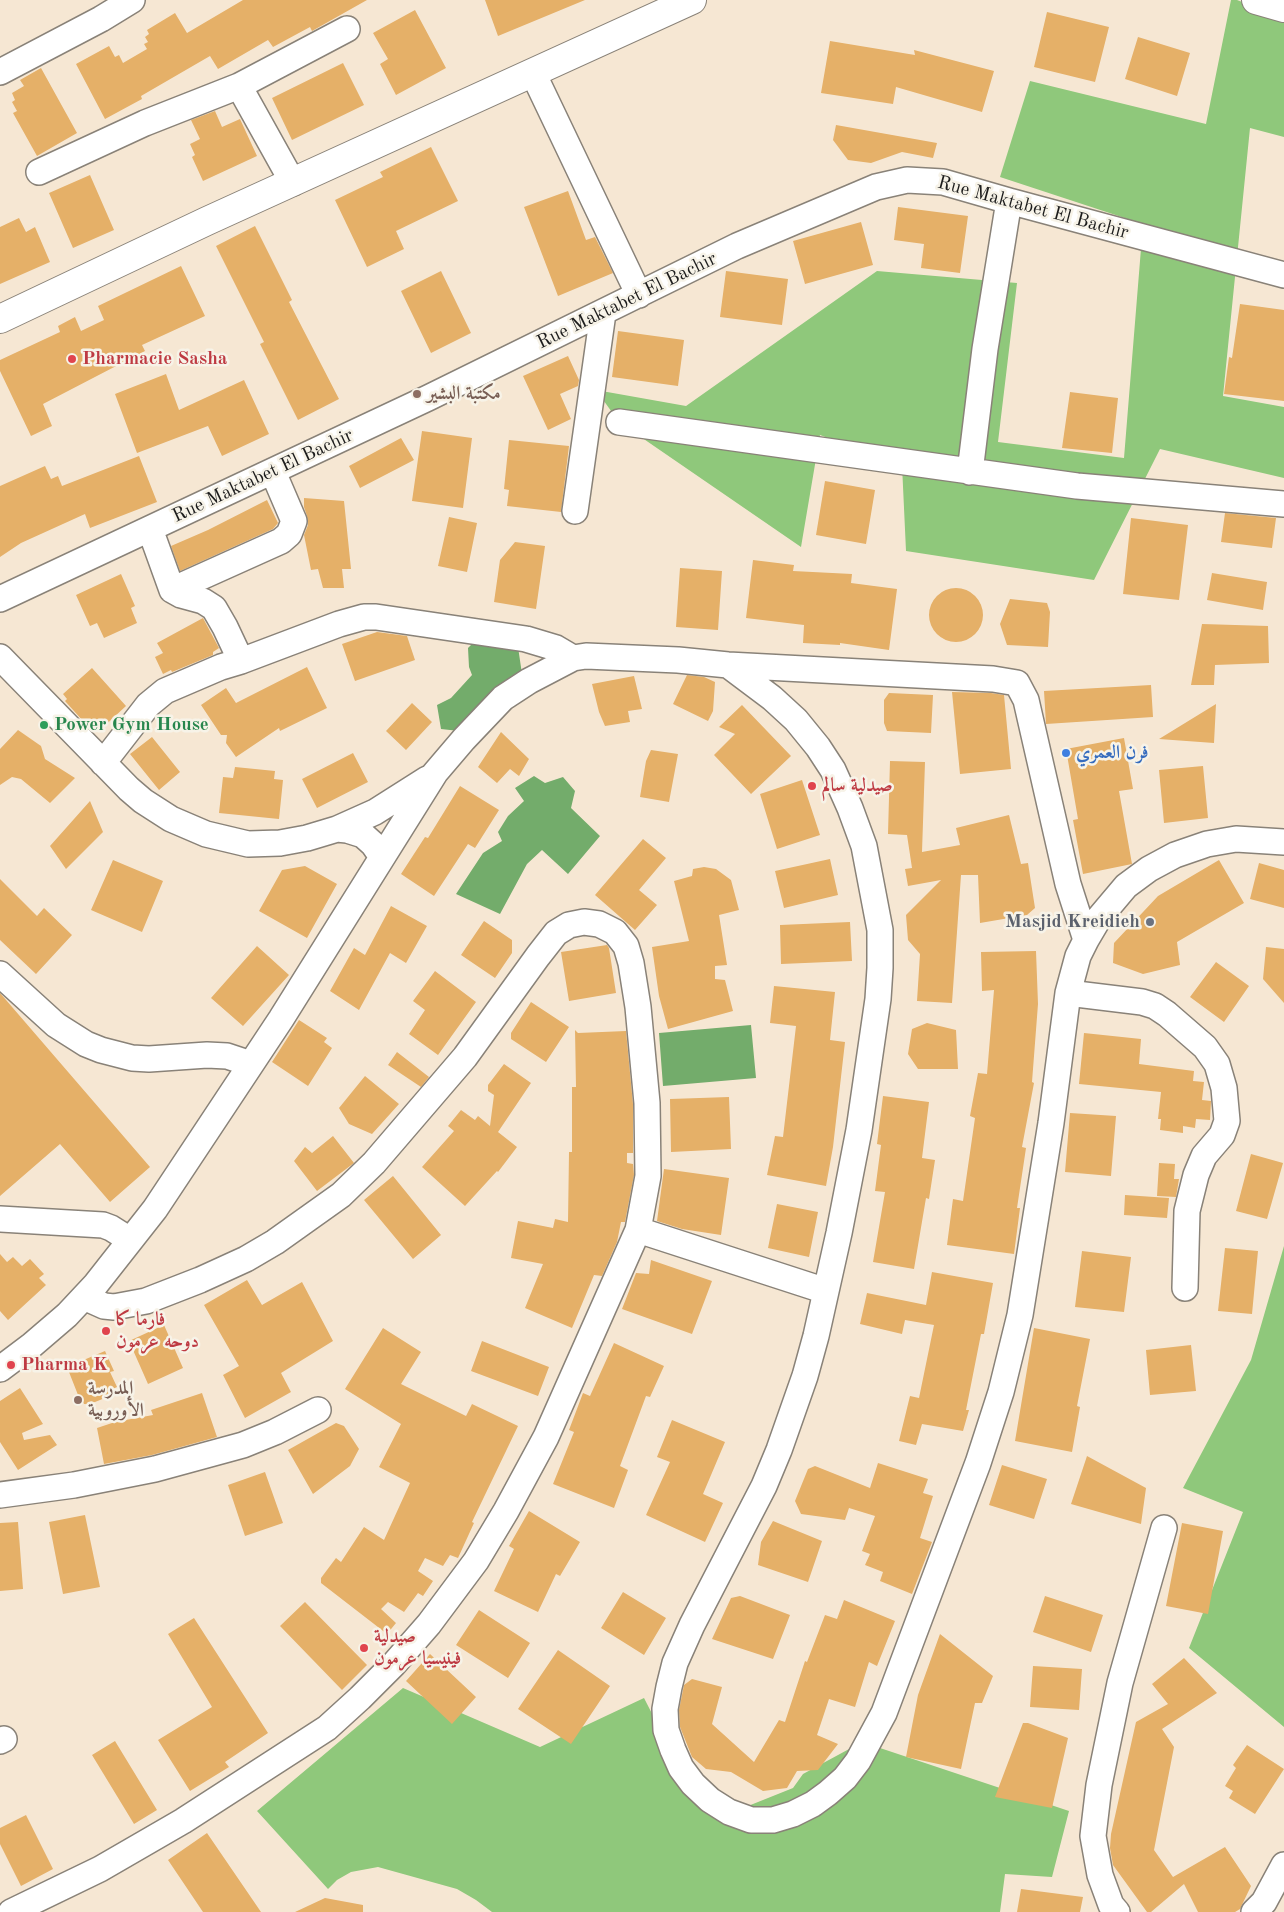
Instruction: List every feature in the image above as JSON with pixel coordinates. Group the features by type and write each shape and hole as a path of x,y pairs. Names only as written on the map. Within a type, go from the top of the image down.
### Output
{"main road":[{"path":"0,319 206,221 692,0"},
{"path":"1256,0 1284,8"}],"street":[{"path":"0,72 101,19 132,0"},
{"path":"39,172 145,123 240,86 347,29"},
{"path":"533,73 639,295"},
{"path":"240,86 293,183"},
{"name":"Rue Maktabet El Bachir","path":"0,599 273,472 603,313 737,246 876,186 907,180 943,182 1009,202 1284,275"},
{"path":"970,472 985,349 1009,202"},
{"path":"575,511 603,313"},
{"path":"619,422 1077,486 1284,504"},
{"path":"172,590 280,541 288,534 294,521 273,472"},
{"path":"150,529 172,590 181,595 203,601 214,608 241,661"},
{"path":"103,763 148,705 165,691 221,667 339,624 364,618 376,617 526,639 556,648 573,658"},
{"path":"0,1369 48,1332 84,1297 155,1209 281,1019 435,773 464,739 504,698 529,681 573,658 586,656 678,660 728,665 993,679 1017,683 1026,700 1068,884 1086,940"},
{"path":"0,658 142,801 171,819 206,834 230,841 264,844 294,841 337,829 376,812 435,773"},
{"path":"728,665 772,698 796,720 818,747 833,770 864,846 880,930 878,999 853,1166 826,1291 805,1376 779,1450 745,1524 692,1625 675,1662 668,1687 666,1730 681,1768 693,1784 710,1800 729,1812 751,1820 774,1820 793,1814 813,1804 828,1793 845,1778 858,1761 884,1713 978,1462 1001,1392 1020,1316 1051,1123 1068,993 1078,956 1086,940 1099,918 1126,886 1149,869 1176,855 1207,844 1236,839 1284,842"},
{"path":"337,829 363,835 373,844 382,857"},
{"path":"11,1912 100,1869 183,1821 311,1739 355,1702 394,1664 429,1624 465,1576 506,1511 546,1437 638,1230 648,1176 647,1103 638,1007 631,962 626,946 615,932 599,924 584,922 569,925 556,933 466,1058 374,1163 341,1195 275,1242 246,1259 168,1294 127,1306 104,1306 84,1297"},
{"path":"0,974 56,1025 86,1044 101,1050 132,1058 227,1056 250,1064"},
{"path":"1068,993 1142,1002 1156,1006 1205,1047 1217,1064 1224,1088 1227,1121 1222,1135 1204,1156 1196,1176 1187,1211 1185,1288"},
{"path":"0,1219 103,1225 112,1228 130,1240"},
{"path":"638,1230 826,1291"},
{"path":"0,1495 74,1486 155,1469 243,1445 275,1432 318,1410"},
{"path":"1117,1912 1111,1905 1100,1875 1092,1836 1099,1785 1120,1683 1164,1528"},
{"path":"1254,1912 1264,1902 1284,1865"}],"green space":[{"path":"1231,0 1237,0 1284,18 1284,137 1250,128 1223,396 1284,407 1284,478 1160,449 1094,580 906,551 902,465 820,435 801,547 619,422 596,390 686,406 877,271 1017,283 998,442 1124,458 1143,224 1000,177 1030,81 1206,124"},
{"path":"476,640 518,647 522,674 459,731 441,729 437,705 451,698 472,675 469,667 468,648"},
{"path":"534,776 545,783 563,777 575,791 571,808 600,836 568,874 542,850 527,864 500,914 456,894 483,853 502,841 498,832 508,816 524,801 515,788"},
{"path":"751,1025 756,1078 663,1086 659,1033"},
{"path":"1284,1246 1284,1727 1189,1648 1243,1512 1183,1488 1251,1360"},
{"path":"403,1688 540,1747 644,1698 688,1784 735,1804 748,1806 793,1788 803,1774 862,1742 1069,1811 1052,1877 1005,1874 1000,1912 492,1912 457,1889 378,1867 351,1872 337,1880 328,1889 257,1811"}],"building":[{"path":"243,0 367,0 312,31 310,27 273,47 268,40 218,69 210,56 141,96 142,99 105,119 76,64 109,46 115,57 119,55 123,63 147,49 144,44 148,42 145,37 149,34 147,30 175,13 187,33"},
{"path":"485,0 585,0 498,36"},
{"path":"415,10 446,68 396,95 380,64 388,59 373,33"},
{"path":"1047,12 1109,27 1095,82 1034,67"},
{"path":"1138,37 1190,53 1177,96 1125,79"},
{"path":"830,41 915,55 914,50 994,71 982,112 896,87 893,104 821,93"},
{"path":"343,63 364,105 292,140 272,98"},
{"path":"41,68 77,133 37,156 13,113 17,111 12,102 15,100 12,93 24,86 20,80"},
{"path":"215,111 222,127 240,119 257,156 203,181 192,157 195,155 190,144 200,139 191,120"},
{"path":"836,125 937,143 933,158 902,152 871,163 848,160 833,140"},
{"path":"431,147 458,201 396,231 404,249 367,267 335,200 383,177 380,172"},
{"path":"90,175 114,230 73,248 49,193"},
{"path":"568,191 586,240 595,237 613,273 558,296 524,207"},
{"path":"898,207 968,216 960,273 921,268 924,244 894,240"},
{"path":"19,218 26,232 35,227 50,262 0,284 0,227"},
{"path":"861,222 873,265 805,284 793,241"},
{"path":"255,226 292,300 289,302 339,399 298,420 260,344 264,342 216,246"},
{"path":"181,266 205,316 142,345 145,351 43,404 52,426 31,436 0,371 0,360 60,332 58,326 75,317 81,331 104,320 98,306"},
{"path":"441,271 471,333 431,353 401,291"},
{"path":"726,271 788,279 782,325 720,317"},
{"path":"1240,304 1284,310 1284,401 1224,394 1229,357 1232,358"},
{"path":"618,331 684,340 678,386 612,377"},
{"path":"568,356 579,380 578,386 560,394 571,419 548,430 523,376"},
{"path":"166,374 179,410 244,380 269,434 222,456 208,426 137,453 115,394"},
{"path":"1070,392 1118,398 1112,453 1062,448"},
{"path":"422,431 472,438 463,508 412,501"},
{"path":"401,438 414,460 360,488 349,466"},
{"path":"509,440 569,446 561,512 507,506 509,490 504,489"},
{"path":"139,456 157,502 90,528 85,514 21,543 0,557 0,486 45,466 51,479 58,476 62,486"},
{"path":"825,481 875,490 866,544 816,535"},
{"path":"304,498 344,501 351,569 342,569 344,588 323,588 318,569 311,570 304,535 308,525"},
{"path":"267,500 278,523 273,529 180,571 171,546 208,530"},
{"path":"1225,513 1276,518 1272,548 1221,542"},
{"path":"449,517 477,523 467,572 438,566"},
{"path":"1131,518 1188,525 1179,600 1123,594"},
{"path":"515,542 545,546 536,609 494,602 500,560"},
{"path":"753,560 794,565 793,571 852,574 851,583 897,589 889,650 840,643 840,645 803,643 804,625 746,618"},
{"path":"680,568 722,571 718,630 676,627"},
{"path":"1212,573 1267,582 1263,610 1207,600"},
{"path":"121,574 135,606 131,608 137,623 104,638 97,623 90,626 76,595"},
{"path":"956,588 966,590 975,596 981,605 983,615 981,625 975,634 966,640 956,642 946,640 937,634 931,625 929,615 931,605 937,596 946,590"},
{"path":"1010,599 1047,603 1050,612 1048,647 1007,645 1000,624"},
{"path":"203,618 219,648 213,652 213,655 163,674 155,657 163,653 157,643"},
{"path":"1202,624 1268,626 1269,663 1215,665 1214,685 1191,685"},
{"path":"377,632 407,636 415,660 355,681 342,644"},
{"path":"307,667 327,708 280,731 279,728 236,757 226,743 227,735 221,735 201,705 226,688 236,703"},
{"path":"92,668 126,706 99,731 96,728 92,731 65,701 67,699 63,694"},
{"path":"687,675 704,677 715,682 713,711 708,721 673,704"},
{"path":"634,676 642,709 628,711 630,722 605,726 599,712 592,684"},
{"path":"1151,685 1153,717 1046,724 1044,691"},
{"path":"952,692 1004,695 1011,769 960,774"},
{"path":"889,693 933,695 931,733 887,731 884,723 884,700"},
{"path":"412,703 432,722 406,750 386,731"},
{"path":"1216,704 1214,743 1159,739 1203,712"},
{"path":"742,705 791,756 751,794 714,755 735,734 719,727"},
{"path":"18,730 41,746 45,759 75,778 50,803 21,779 12,777 0,785 0,749"},
{"path":"501,732 529,759 519,776 510,769 497,783 478,767"},
{"path":"152,737 180,772 159,790 130,754"},
{"path":"1124,738 1133,789 1119,791 1132,864 1083,874 1073,820 1078,819 1066,749"},
{"path":"651,750 678,754 669,802 640,797 646,761"},
{"path":"353,753 368,782 317,808 302,779"},
{"path":"890,761 925,762 922,852 960,845 956,828 1009,815 1021,864 1028,863 1035,908 1027,915 980,923 978,875 961,875 952,1003 917,1001 920,954 908,940 906,915 941,880 908,886 905,869 912,868 907,835 888,834"},
{"path":"1203,766 1208,818 1164,823 1159,770"},
{"path":"235,767 275,771 274,779 283,780 279,819 219,813 223,777 233,778"},
{"path":"802,780 820,835 777,849 760,794"},
{"path":"460,786 499,810 475,848 468,844 434,896 401,874 425,837 428,838"},
{"path":"90,801 103,832 66,869 50,846"},
{"path":"643,839 666,858 639,890 657,905 635,930 595,895"},
{"path":"830,859 838,895 784,908 775,871"},
{"path":"113,860 163,881 142,932 91,910"},
{"path":"1219,860 1244,903 1177,942 1180,965 1143,974 1113,963 1114,943 1158,896"},
{"path":"1259,863 1284,870 1284,908 1250,899"},
{"path":"305,866 337,884 307,938 259,911 282,870"},
{"path":"704,867 716,869 731,880 739,910 719,915 727,965 715,966 715,979 725,980 733,1011 668,1029 659,996 652,947 689,941 674,881 692,876 693,869"},
{"path":"0,879 37,916 44,908 72,935 36,974 0,940"},
{"path":"391,906 427,926 406,963 390,953 359,1010 330,991 354,948 365,955"},
{"path":"484,921 512,940 512,953 495,978 461,955"},
{"path":"850,922 852,961 781,964 780,925"},
{"path":"607,945 616,993 569,1001 561,952"},
{"path":"257,946 289,975 243,1026 211,998"},
{"path":"1266,947 1284,949 1284,1003 1263,979"},
{"path":"1036,951 1038,1004 1032,1082 1034,1083 1022,1147 1026,1148 1017,1208 1020,1208 1014,1254 947,1245 953,1199 963,1201 975,1118 970,1116 978,1073 987,1074 994,990 982,991 981,952"},
{"path":"1216,962 1249,986 1224,1022 1190,997"},
{"path":"435,971 476,1002 438,1055 409,1034 425,1010 413,1001"},
{"path":"774,986 835,992 830,1040 845,1042 833,1147 826,1186 767,1175 775,1136 783,1137 796,1026 770,1023"},
{"path":"0,993 150,1167 110,1202 60,1144 0,1196"},
{"path":"531,1002 569,1027 546,1062 511,1039 511,1033"},
{"path":"299,1020 327,1038 324,1042 332,1048 308,1086 272,1062"},
{"path":"927,1023 956,1030 958,1069 918,1069 908,1054 912,1029"},
{"path":"575,1030 578,1033 626,1031 633,1104 633,1153 627,1153 627,1163 633,1164 634,1175 625,1222 621,1222 617,1242 602,1276 594,1275 572,1328 525,1308 543,1264 511,1258 518,1221 553,1228 555,1219 568,1222 569,1152 572,1152 572,1087 576,1087"},
{"path":"1084,1033 1141,1039 1139,1064 1194,1071 1193,1081 1204,1082 1202,1100 1211,1101 1210,1120 1196,1119 1195,1128 1183,1126 1183,1133 1160,1130 1161,1119 1158,1119 1161,1092 1079,1084"},
{"path":"397,1052 429,1077 421,1087 388,1065"},
{"path":"504,1064 531,1083 498,1132 517,1147 498,1172 465,1206 422,1167 454,1131 448,1126 461,1110 475,1120 478,1116 490,1126 494,1095 488,1091 488,1085"},
{"path":"365,1076 399,1104 372,1134 349,1124 339,1108"},
{"path":"883,1096 929,1102 922,1158 935,1160 929,1199 926,1198 914,1269 873,1262 885,1192 875,1191 881,1145 877,1144"},
{"path":"729,1097 731,1149 671,1152 670,1099"},
{"path":"1070,1113 1116,1116 1111,1176 1065,1172"},
{"path":"333,1136 354,1163 317,1191 294,1161 305,1147 312,1153"},
{"path":"1251,1154 1283,1163 1267,1219 1236,1211"},
{"path":"1159,1163 1175,1164 1174,1179 1179,1179 1176,1197 1157,1196"},
{"path":"664,1169 729,1178 721,1235 682,1229 657,1221"},
{"path":"393,1176 441,1235 413,1259 364,1200"},
{"path":"1125,1195 1169,1198 1167,1218 1124,1215"},
{"path":"777,1204 818,1212 809,1257 768,1248"},
{"path":"1225,1248 1258,1251 1252,1314 1218,1311"},
{"path":"1082,1251 1131,1257 1124,1312 1075,1307"},
{"path":"0,1254 7,1262 13,1257 22,1266 30,1259 44,1274 39,1278 46,1285 8,1320 0,1311"},
{"path":"651,1260 712,1281 692,1334 622,1309 636,1273 649,1274"},
{"path":"932,1272 993,1283 984,1334 981,1334 966,1410 969,1410 963,1431 922,1424 916,1445 899,1441 910,1396 919,1398 934,1325 905,1320 902,1334 860,1324 867,1293 926,1305"},
{"path":"247,1280 262,1305 302,1282 333,1341 281,1373 291,1392 245,1418 223,1375 239,1366 204,1305"},
{"path":"164,1325 183,1368 148,1384 129,1341"},
{"path":"383,1328 421,1352 401,1384 466,1416 472,1404 518,1426 472,1522 474,1523 458,1558 450,1555 443,1566 425,1558 418,1571 433,1581 423,1596 418,1593 404,1612 388,1602 381,1609 396,1623 387,1634 321,1583 321,1578 336,1558 341,1562 364,1527 384,1540 410,1483 379,1467 401,1424 345,1389"},
{"path":"1034,1328 1090,1339 1077,1406 1080,1407 1072,1452 1015,1441"},
{"path":"482,1341 549,1367 538,1396 471,1371"},
{"path":"614,1343 664,1366 650,1397 646,1396 620,1466 628,1470 614,1508 553,1484 574,1432 569,1430 583,1393 590,1396"},
{"path":"1191,1345 1196,1391 1150,1395 1146,1350"},
{"path":"105,1351 114,1371 110,1372 117,1387 108,1391 110,1396 90,1404 84,1404 82,1399 80,1400 67,1367"},
{"path":"20,1388 43,1424 22,1433 24,1440 50,1435 57,1445 18,1470 0,1442 0,1401"},
{"path":"202,1393 217,1437 152,1455 104,1464 97,1428 115,1422 153,1415 151,1410"},
{"path":"672,1420 725,1442 703,1494 723,1503 705,1542 646,1515 670,1462 657,1457"},
{"path":"336,1423 344,1426 359,1449 350,1466 313,1494 288,1450"},
{"path":"1087,1456 1146,1488 1141,1524 1071,1504"},
{"path":"878,1463 928,1479 923,1493 933,1496 920,1538 932,1542 912,1594 880,1581 883,1572 865,1565 870,1554 862,1551 875,1516 849,1508 845,1520 801,1514 795,1501 808,1469 815,1466 870,1488"},
{"path":"1002,1465 1047,1479 1034,1519 989,1505"},
{"path":"265,1472 283,1523 245,1536 228,1485"},
{"path":"529,1511 580,1542 560,1576 556,1574 538,1612 494,1591 514,1549 509,1546"},
{"path":"85,1515 100,1587 63,1594 49,1522"},
{"path":"773,1521 822,1541 808,1582 758,1565 761,1542"},
{"path":"18,1522 23,1589 0,1591 0,1523"},
{"path":"1182,1523 1223,1531 1208,1614 1166,1606"},
{"path":"623,1592 666,1618 644,1655 601,1628"},
{"path":"740,1596 790,1615 773,1659 712,1639 731,1598"},
{"path":"1045,1596 1103,1615 1091,1652 1033,1632"},
{"path":"844,1600 895,1621 877,1666 869,1662 855,1707 829,1699 817,1735 838,1744 818,1770 797,1771 787,1788 763,1791 731,1772 706,1769 692,1757 680,1727 679,1710 684,1685 692,1679 722,1687 712,1724 754,1762 779,1720 785,1722 805,1661 807,1662 825,1615 837,1619"},
{"path":"305,1602 367,1665 342,1690 280,1626"},
{"path":"479,1610 530,1643 508,1678 456,1645"},
{"path":"194,1618 268,1733 225,1762 229,1767 190,1791 158,1740 212,1707 168,1634"},
{"path":"940,1634 993,1676 982,1703 975,1703 961,1769 906,1757 918,1695"},
{"path":"558,1650 610,1686 571,1744 518,1709"},
{"path":"430,1654 476,1697 452,1724 406,1681"},
{"path":"1184,1658 1217,1693 1162,1729 1174,1747 1154,1850 1173,1877 1225,1847 1251,1886 1240,1909 1235,1912 1198,1912 1184,1884 1151,1912 1147,1912 1113,1865 1110,1848 1111,1834 1136,1722 1168,1704 1152,1684"},
{"path":"1033,1666 1082,1669 1079,1710 1030,1707"},
{"path":"1023,1723 1028,1723 1068,1738 1052,1808 995,1797"},
{"path":"115,1741 157,1810 134,1824 92,1755"},
{"path":"1247,1745 1284,1769 1255,1814 1229,1798 1233,1791 1225,1786 1236,1768 1233,1765"},
{"path":"26,1815 53,1869 21,1886 0,1844 0,1828"},
{"path":"207,1833 261,1912 203,1912 168,1860"},
{"path":"1021,1889 1083,1897 1080,1912 1017,1912"},
{"path":"325,1898 363,1905 363,1912 295,1912"}],"place":[{"name":"Pharmacie Sasha","path":"72,359"},
{"name":"مكتبة البشير","path":"417,394"},
{"name":"Power Gym House","path":"44,725"},
{"name":"فرن العمري","path":"1066,753"},
{"name":"صيدلية سالم","path":"812,786"},
{"name":"Masjid Kreidieh","path":"1150,922"},
{"name":"فارما كا دوحه عرمون","path":"106,1331"},
{"name":"Pharma K","path":"11,1365"},
{"name":"المدرسة الأوروبية","path":"78,1400"},
{"name":"صيدلية فينيسيا عرمون","path":"364,1648"}]}
